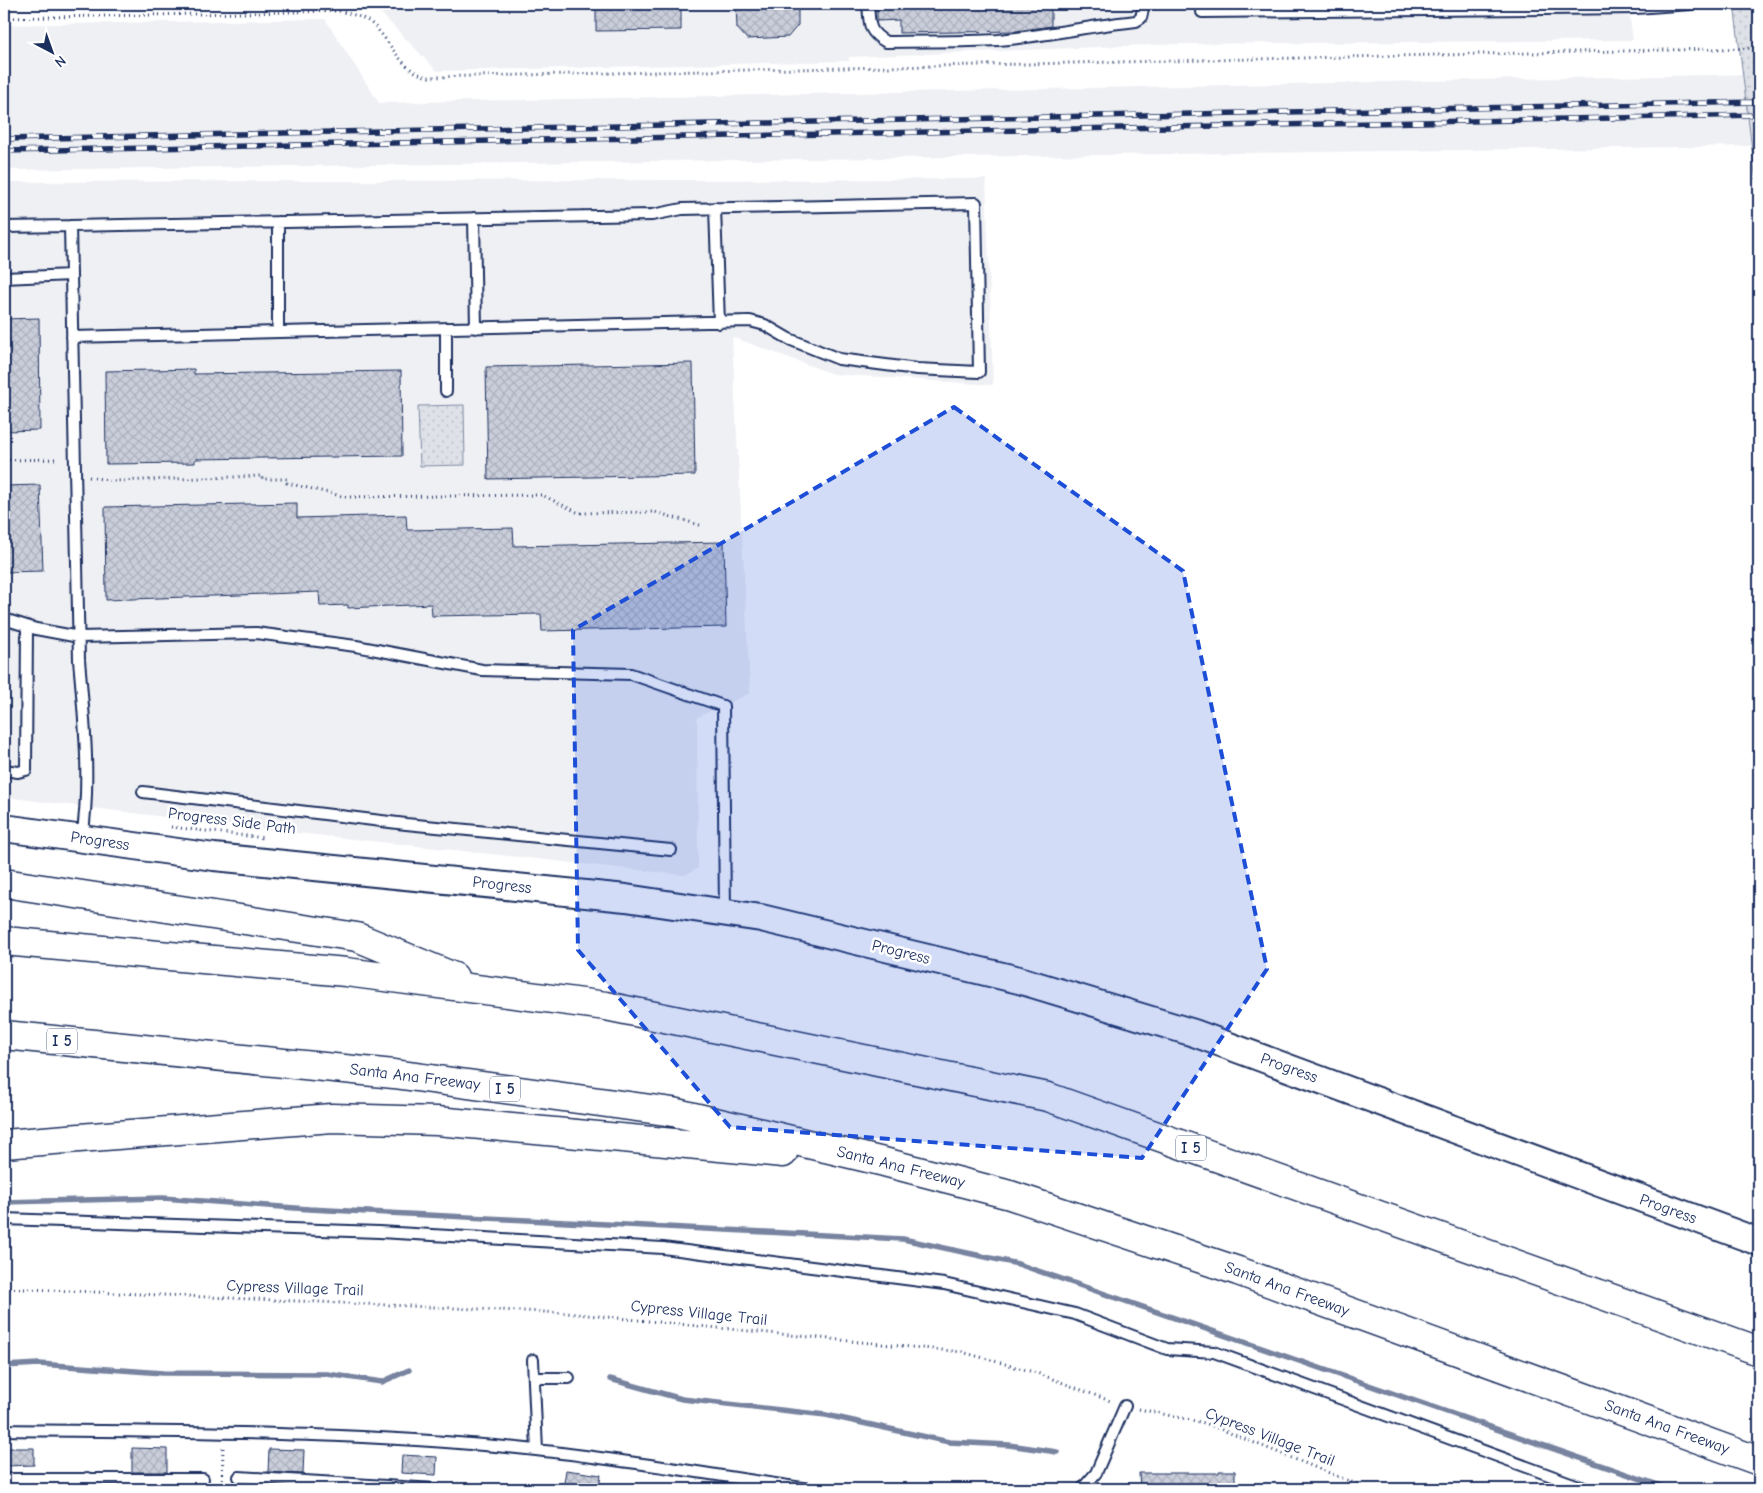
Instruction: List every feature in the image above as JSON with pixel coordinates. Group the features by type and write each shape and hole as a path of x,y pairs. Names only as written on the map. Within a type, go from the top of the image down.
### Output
{"highway":[{"path":"4,883 357,937 488,991"},
{"name":"I 5","path":"4,941 346,972 606,1006 1048,1097 1759,1351"},
{"name":"Santa Ana Freeway","path":"4,1035 394,1074 673,1112 884,1162 1010,1195 1238,1271 1759,1461"},
{"path":"4,1048 121,1046"},
{"path":"4,1144 332,1118 437,1121 884,1162"}],"street":[{"name":"Progress","path":"4,828 214,857 626,898 761,918 1019,980 1194,1032 1759,1242"}],"lane":[{"path":"868,4 870,26 874,35 886,42 997,40 1056,34 1074,29 1136,22 1141,18 1144,4"},
{"path":"1202,4 1202,12 1690,4"},
{"path":"4,227 652,215 682,209 976,203 979,372 923,370 839,359 789,340 765,325 750,321 72,337"},
{"path":"715,208 719,322"},
{"path":"474,218 476,328"},
{"path":"278,222 278,332"},
{"path":"70,226 85,817 82,838"},
{"path":"4,278 71,275"},
{"path":"446,328 446,391"},
{"path":"4,619 27,627 79,637 256,634 356,646 482,670 631,674 723,706 724,913"},
{"path":"4,770 18,772 26,770 27,627"},
{"path":"143,792 406,824 670,850"},
{"path":"4,1219 379,1232 663,1248 944,1284 1075,1314 1167,1349 1214,1352 1587,1489"},
{"path":"533,1360 537,1450"},
{"path":"534,1378 569,1378"},
{"path":"1082,1489 1096,1473 1125,1406"},
{"path":"4,1430 223,1433 430,1442 537,1450 810,1489"},
{"path":"239,1476 352,1486 435,1489"},
{"path":"87,1478 87,1489"},
{"path":"4,1479 203,1479"}],"path":[{"path":"4,460 58,459"},
{"path":"92,477 115,482 262,476 262,479 286,479 287,483 346,497 542,495 579,513 655,512 703,526"},
{"name":"Progress Side Path","path":"168,826 274,839"},
{"name":"Cypress Village Trail","path":"4,1288 567,1313 962,1352 1037,1373 1125,1406 1205,1423 1369,1489"},
{"path":"222,1489 223,1433"},
{"path":"203,1479 206,1484 238,1483 239,1476"}],"highlighted area":[{"path":"954,407 1183,571 1267,969 1142,1158 730,1127 578,950 573,630"}],"shaded area":[{"path":"372,4 1628,4 1633,40 1176,44 849,57 849,61 437,71"},
{"path":"1734,4 1759,4 1759,206"},
{"path":"325,19 379,103 1759,74 1759,146 4,170 4,25"},
{"path":"986,179 993,385 833,374 732,337 750,693 697,717 698,868 685,875 279,831 4,797 4,182"},
{"path":"464,405 465,465 420,466 418,406"}],"building":[{"path":"596,4 681,4 681,30 596,31"},
{"path":"736,4 798,4 798,25 788,37 747,39 737,28"},
{"path":"877,4 1051,4 1051,26 1016,31 899,33 899,20 877,21"},
{"path":"39,318 40,430 4,431 4,319"},
{"path":"693,363 695,475 488,479 486,367"},
{"path":"194,369 194,374 401,371 402,456 195,459 195,463 106,464 105,371"},
{"path":"40,485 43,571 4,572 4,486"},
{"path":"297,503 297,518 406,515 407,530 513,528 514,546 724,542 726,627 542,631 541,614 432,616 431,604 348,608 348,605 320,606 319,592 106,600 105,507"},
{"path":"4,1448 34,1448 34,1465 4,1466"},
{"path":"132,1448 167,1449 167,1472 132,1472"},
{"path":"269,1449 304,1450 303,1474 268,1472"},
{"path":"402,1455 437,1457 436,1475 401,1473"},
{"path":"566,1470 601,1475 599,1489 563,1489"},
{"path":"1219,1471 1235,1471 1235,1489 1140,1489 1139,1473 1219,1473"}],"waterway":[{"path":"4,1202 163,1198 309,1209 903,1239 1018,1264 1670,1489"},
{"path":"4,1366 39,1364 163,1373 327,1374 382,1382 409,1370"},
{"path":"610,1379 682,1399 826,1415 949,1442 1009,1445 1057,1452"}],"railway":[{"path":"4,139 1759,102"},
{"path":"4,151 1759,115"}]}
